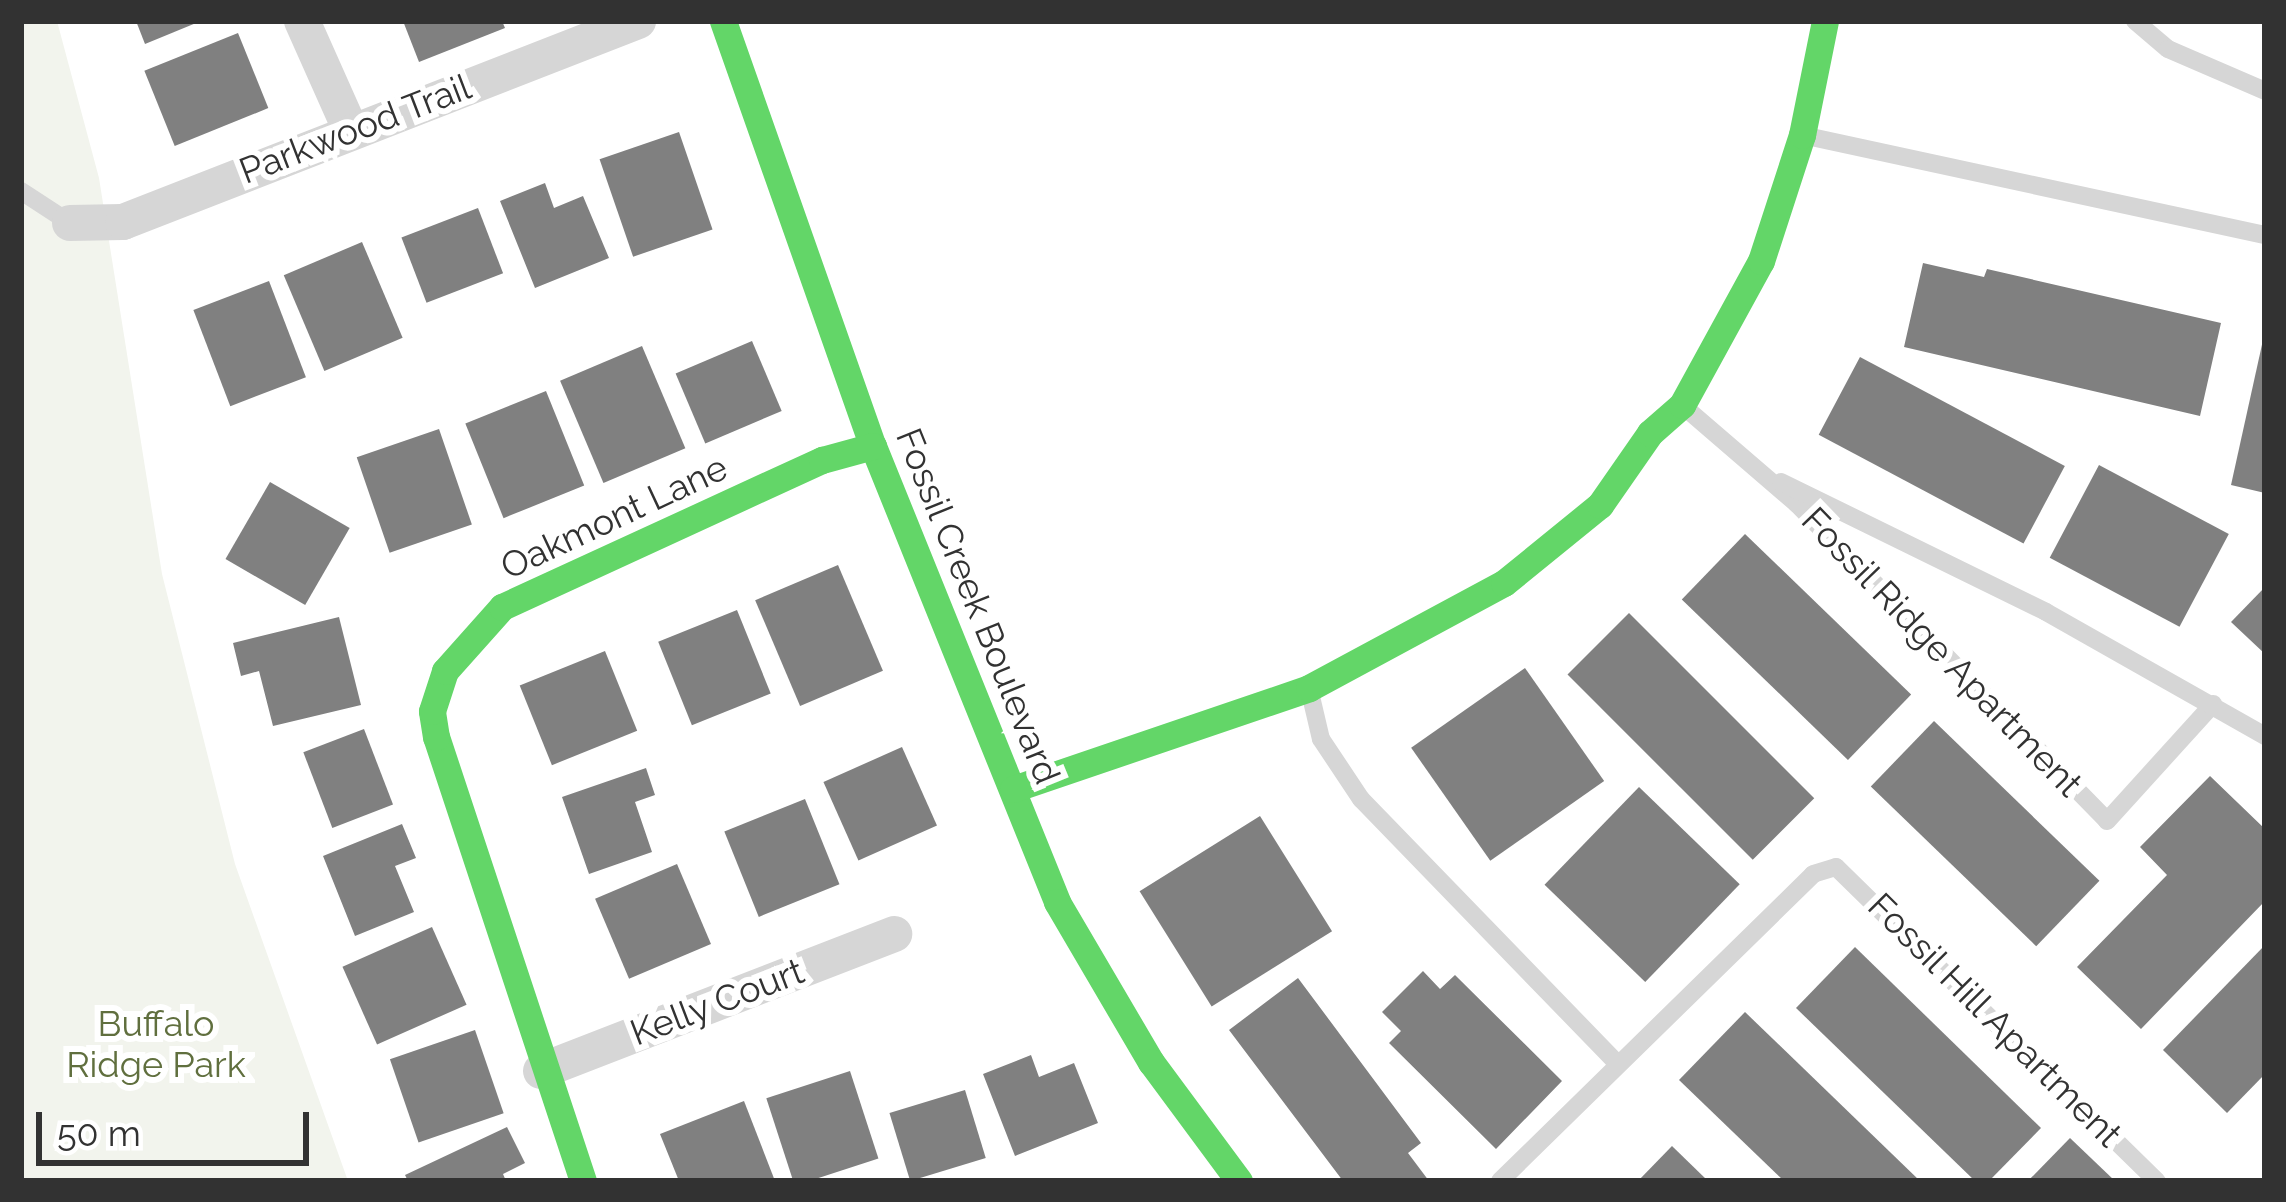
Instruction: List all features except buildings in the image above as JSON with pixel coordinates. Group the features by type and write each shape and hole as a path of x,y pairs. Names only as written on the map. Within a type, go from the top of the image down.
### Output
{"street":[{"path":"302,21 350,129"},
{"name":"Parkwood Trail","path":"70,223 123,222 350,129 638,21"},
{"name":"Fossil Creek Boulevard","path":"723,21 873,446 1069,922 1150,1062 1239,1181"},
{"path":"1013,789 1309,688 1504,583 1600,505 1650,433 1682,406 1761,261 1802,135 1825,21"},
{"name":"Oakmont Lane","path":"583,1181 541,1071 432,711 445,670 480,624 823,460 873,446"},
{"name":"Kelly Court","path":"541,1071 894,934"}],"lane":[{"path":"2135,21 2168,49 2265,91"},
{"path":"1802,135 2265,235"},
{"path":"21,190 70,223"},
{"name":"Fossil Ridge Apartment","path":"1682,406 1765,476 2107,820 2213,704"},
{"name":"Fossil Ridge Apartment","path":"1765,476 2046,612 2265,736"},
{"path":"1309,688 1321,739 1361,799 1617,1063"},
{"name":"Fossil Hill Apartment","path":"1500,1181 1813,874 1836,867 2157,1181"}],"green space":[{"name":"Buffalo Ridge Park","path":"21,21 57,21 99,178 162,574 235,864 348,1181 21,1181"}],"traffic: fast":[{"path":"723,21 873,446 1057,902 1151,1062 1239,1181"},
{"path":"1013,789 1309,688 1504,583 1600,505 1650,433 1682,405 1761,261 1802,135 1825,21"},
{"path":"583,1181 436,737 432,711 445,671 502,607 822,460 873,446"}]}
